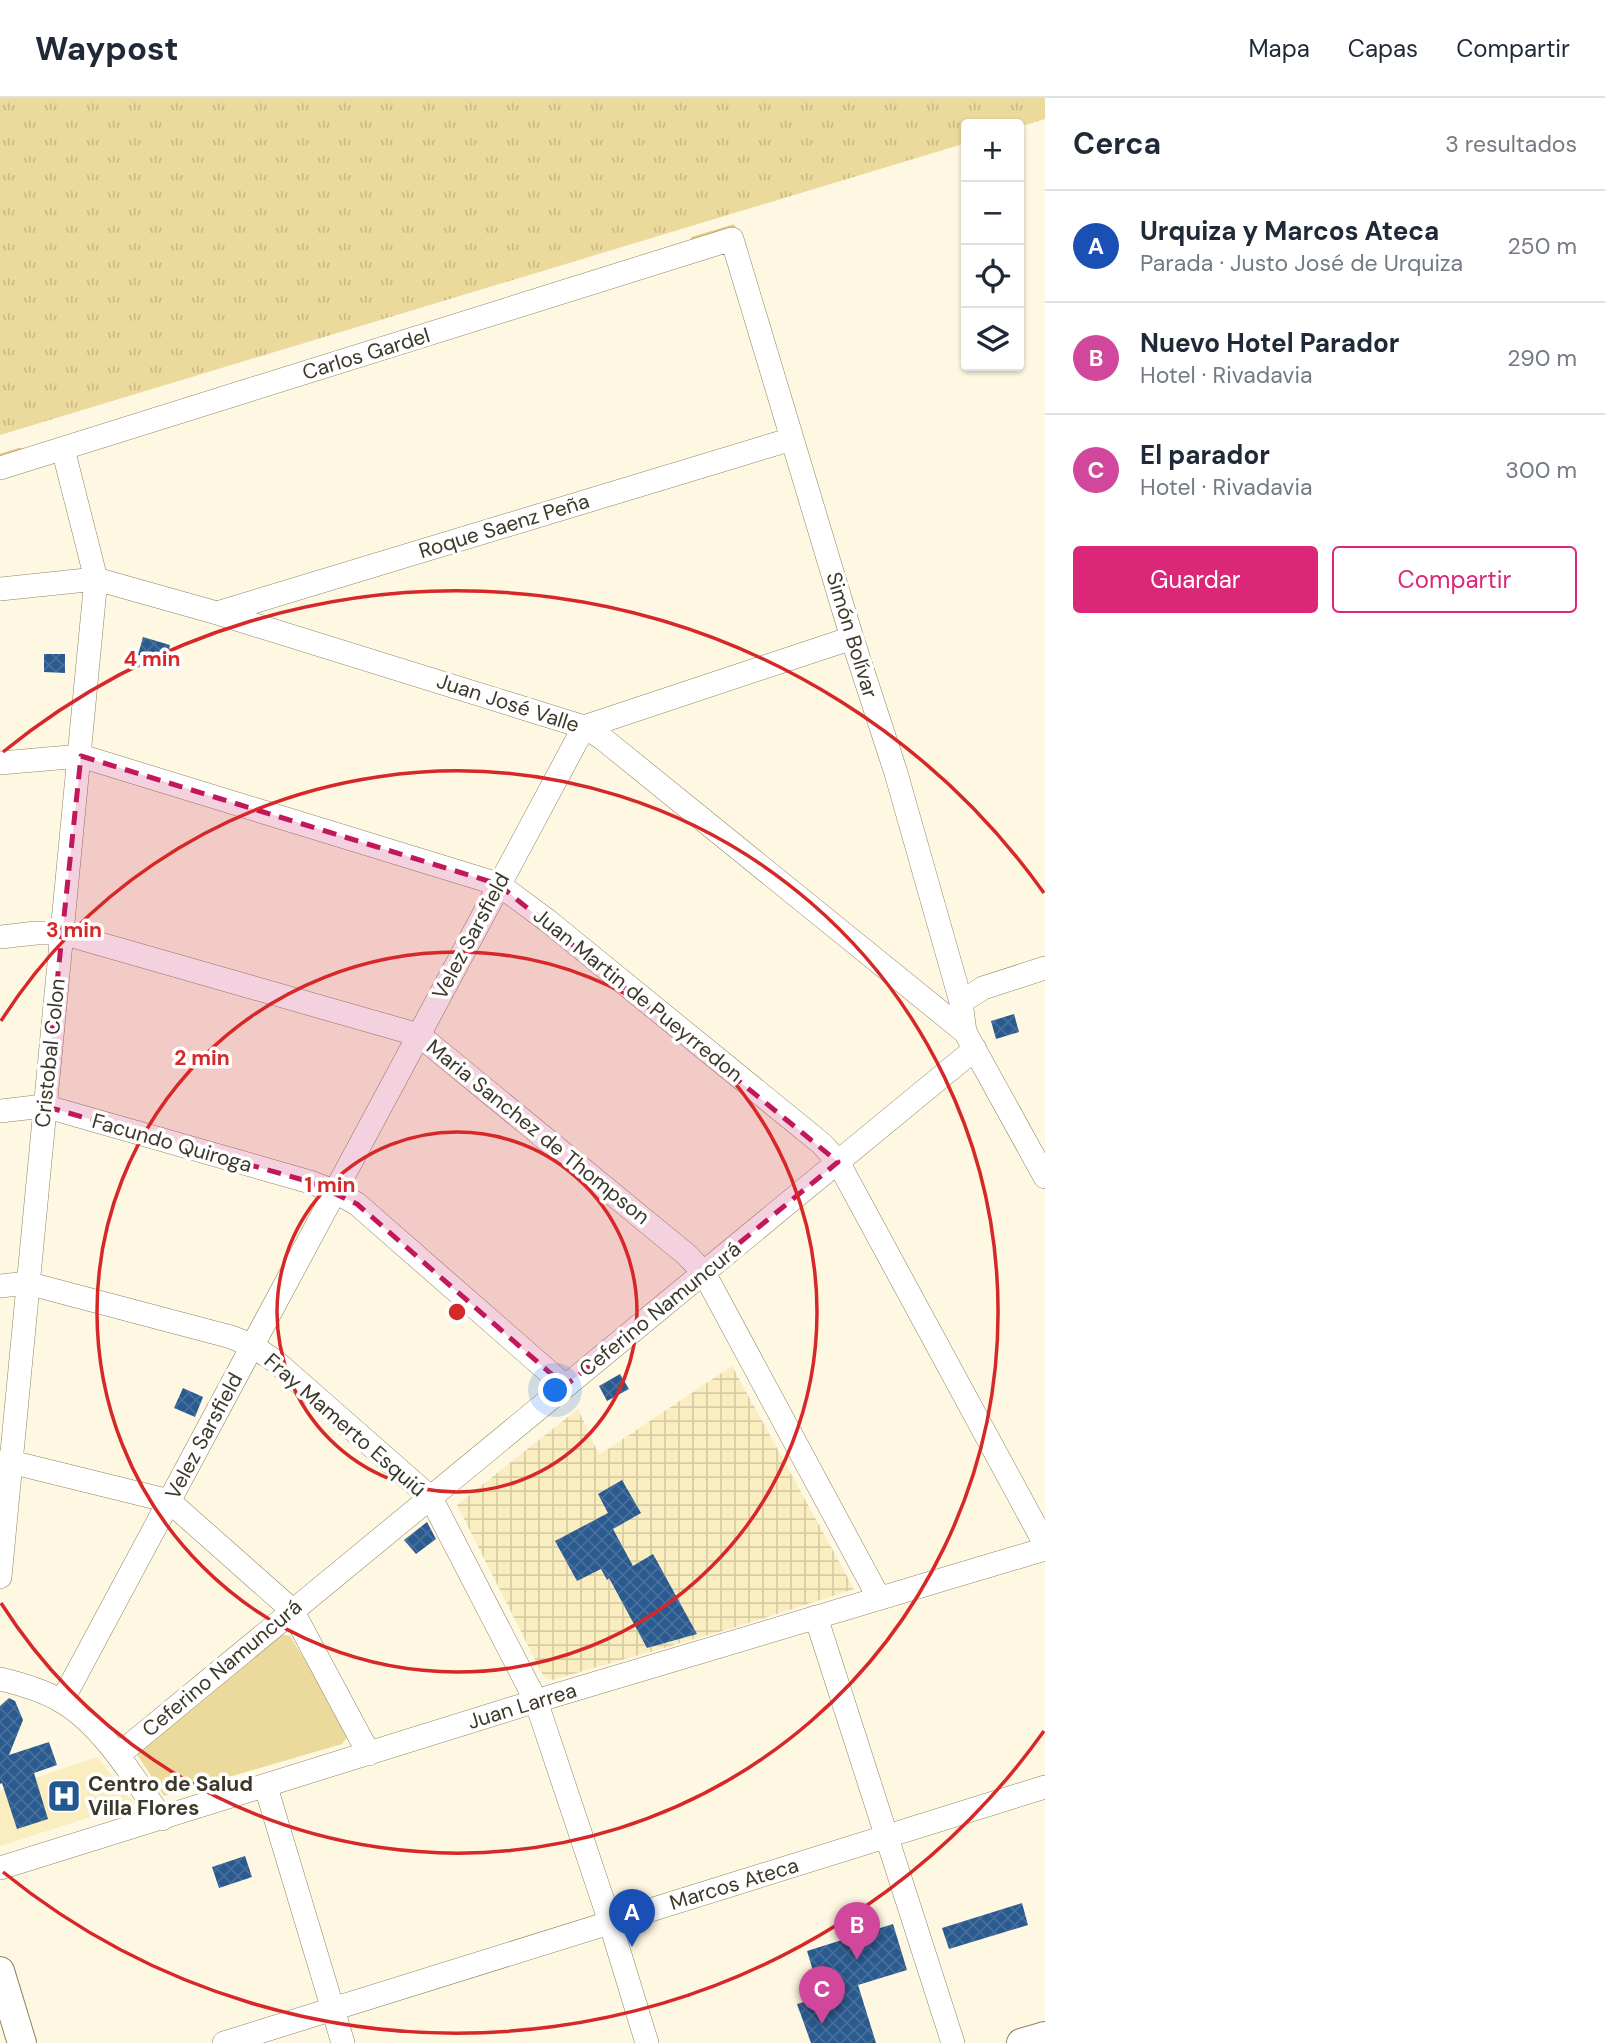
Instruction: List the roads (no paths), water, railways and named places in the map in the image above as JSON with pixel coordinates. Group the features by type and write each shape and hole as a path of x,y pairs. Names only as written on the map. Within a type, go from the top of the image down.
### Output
{"main road":[{"path":"0,1971 22,2043"},
{"path":"1021,2043 1045,2036"}],"street":[{"name":"Simón Bolívar","path":"732,239 852,638 896,774 970,1041"},
{"name":"Carlos Gardel","path":"0,468 732,239"},
{"name":"Roque Saenz Peña","path":"217,613 792,439"},
{"name":"Cristobal Colon","path":"0,1577 6,1462 81,756 96,579 63,449"},
{"name":"Juan José Valle","path":"0,589 96,579 217,613 584,727 601,738 970,1041 1045,1178"},
{"path":"584,727 852,638"},
{"name":"Velez Sarsfield","path":"62,1701 584,727"},
{"name":"Juan Martin de Pueyrredon","path":"0,763 81,756 498,884 548,921 821,1144 838,1162 1045,1547"},
{"name":"Maria Sanchez de Thompson","path":"0,937 62,933 419,1035 687,1255 704,1273 878,1598"},
{"path":"961,1002 983,988 1045,968"},
{"name":"Ceferino Namuncurá","path":"118,1755 838,1162 970,1041"},
{"name":"Facundo Quiroga","path":"0,1111 44,1106 310,1182 336,1192 357,1204 565,1386"},
{"name":"Fray Mamerto Esquiú","path":"0,1286 27,1283 231,1336 251,1345 275,1361 431,1498 536,1701 610,1922 647,2043"},
{"path":"6,1462 169,1501 292,1610 369,1754"},
{"name":"Juan Larrea","path":"0,1868 536,1701 1045,1547"},
{"path":"816,1617 953,2043"},
{"path":"0,1679 30,1687 62,1701 85,1719 118,1755 162,1819"},
{"path":"266,1787 343,2043"},
{"name":"Marcos Ateca","path":"223,2043 1045,1787"}],"waterway":[{"path":"693,239 733,227"},
{"path":"0,456 20,450"}],"place":[{"name":"Centro de Salud Villa Flores","path":"64,1796"},
{"name":"Urquiza y Marcos Ateca","path":"632,1947"},
{"name":"Nuevo Hotel Parador","path":"857,1960"},
{"name":"El parador","path":"822,2024"}]}
